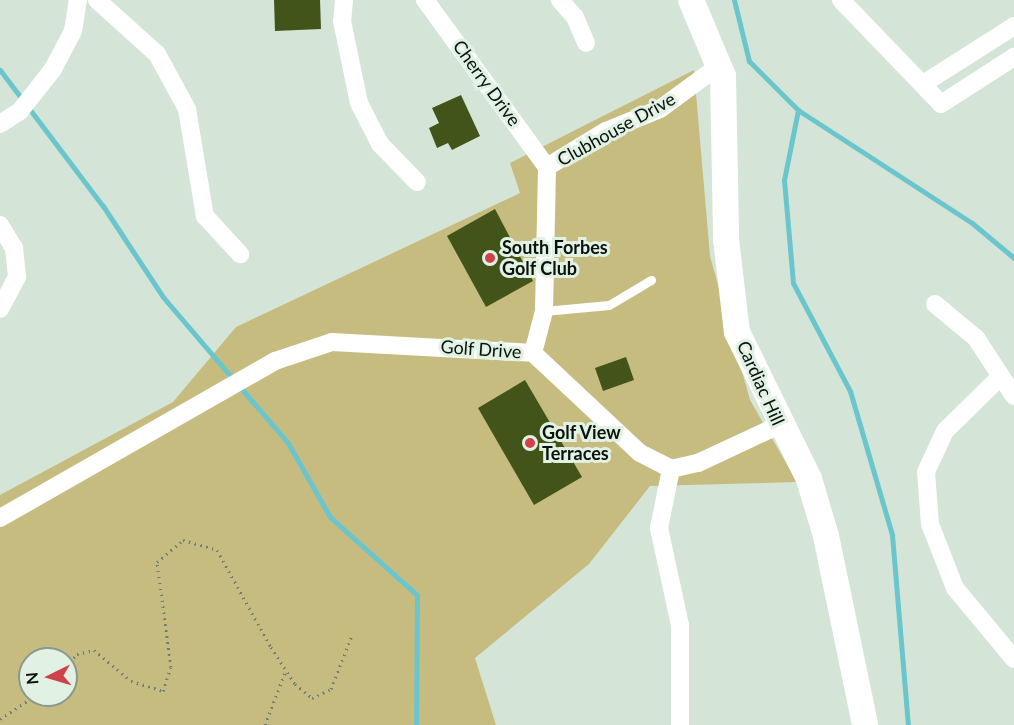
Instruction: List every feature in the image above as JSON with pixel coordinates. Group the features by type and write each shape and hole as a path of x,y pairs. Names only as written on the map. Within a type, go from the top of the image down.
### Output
{"main road":[{"name":"Cardiac Hill","path":"691,0 720,65 732,301 744,350 779,425 808,479 826,536 865,725"}],"street":[{"path":"0,124 20,111 37,89 73,31 78,0"},
{"path":"97,0 157,54 187,109 205,216 240,254"},
{"path":"344,0 342,21 359,103 380,144 417,182"},
{"name":"Cherry Drive","path":"425,0 547,167"},
{"path":"560,0 575,17 586,43"},
{"path":"841,0 941,104 1014,57"},
{"path":"923,84 1014,26"},
{"name":"Clubhouse Drive","path":"533,353 544,311 547,167 606,132 660,109 720,65"},
{"path":"0,225 14,248 17,277 0,309"},
{"path":"934,304 976,338 1014,396"},
{"name":"Golf Drive","path":"0,518 229,392 298,350 332,342 533,353 640,453 671,469"},
{"path":"1000,377 945,431 926,472 930,524 956,588 1014,659"},
{"path":"680,725 680,624 659,528 671,469 698,463 779,425"}],"lane":[{"path":"544,311 609,305 651,280"}],"path":[{"path":"78,654 94,650 131,681 163,691 171,667 157,562 183,540 217,550 286,670 312,698 331,689 352,635"},
{"path":"265,725 286,670"},
{"path":"0,719 18,707"}],"shaded area":[{"name":"South Forbes Golf Club","path":"694,70 710,256 750,400 797,482 650,486 589,564 475,658 496,725 0,725 0,495 173,402 236,327 520,193 510,163"}],"building":[{"path":"274,0 320,0 321,29 275,31"},
{"path":"461,95 480,136 452,150 448,143 437,148 429,128 439,123 432,108"},
{"name":"South Forbes Golf Club","path":"495,209 533,281 486,307 447,236"},
{"path":"626,357 634,380 603,391 595,368"},
{"name":"Golf View Terraces","path":"525,380 582,477 534,505 478,408"}],"waterway":[{"path":"734,0 749,61 798,110 972,223 1014,258"},
{"path":"0,70 103,206 163,297 233,379"},
{"path":"798,110 784,180 793,283 850,391 892,535 908,725"},
{"path":"240,387 288,443 330,517 417,595 416,725"}],"place":[{"name":"South Forbes Golf Club","path":"490,258"},
{"name":"Golf View Terraces","path":"530,443"}]}
